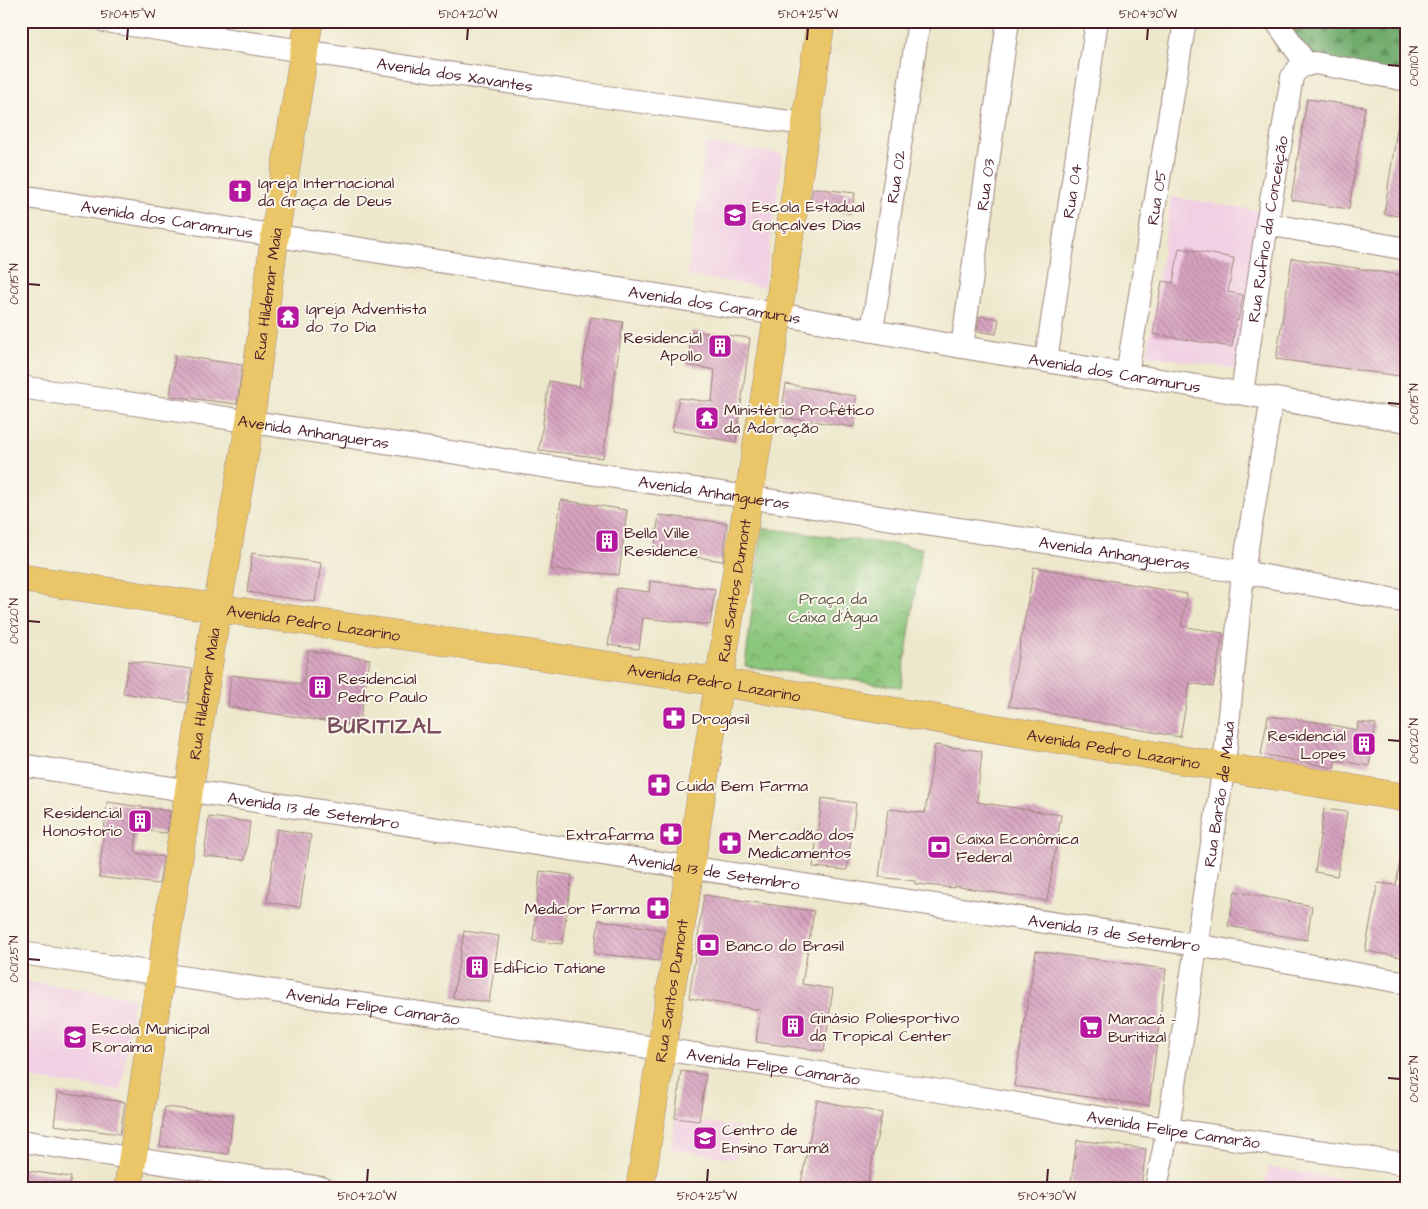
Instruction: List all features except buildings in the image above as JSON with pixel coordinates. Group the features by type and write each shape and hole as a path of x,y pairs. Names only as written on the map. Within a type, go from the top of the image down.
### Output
{"main road":[{"name":"Rua Hildemar Maia","path":"128,1188 217,608 250,422 275,235 309,21"},
{"name":"Rua Santos Dumont","path":"640,1188 778,314 821,21"},
{"name":"Avenida Pedro Lazarino","path":"21,578 719,682 1407,798"}],"street":[{"name":"Avenida dos Xavantes","path":"105,21 606,97 805,124"},
{"name":"Rua 02","path":"872,331 919,21"},
{"name":"Rua 03","path":"962,347 1008,21"},
{"name":"Rua 04","path":"1046,361 1097,21"},
{"name":"Rua 05","path":"1127,374 1185,21"},
{"path":"1276,21 1303,66 1315,63 1407,80"},
{"name":"Rua Rufino da Conceição","path":"1242,393 1267,224 1292,77 1295,71 1303,66"},
{"name":"Avenida dos Caramurus","path":"21,196 778,314 962,347 1407,421"},
{"path":"1267,224 1407,248"},
{"name":"Avenida Anhangueras","path":"21,387 1242,572 1407,602"},
{"name":"Rua Barão de Mauá","path":"1156,1188 1168,1129 1224,766 1242,572 1272,398"},
{"name":"Avenida 13 de Setembro","path":"21,765 1196,945 1407,983"},
{"name":"Avenida Felipe Camarão","path":"21,953 940,1091 1168,1129 1407,1164"},
{"path":"21,1141 322,1188"}],"shaded area":[{"name":"Escola Estadual Gonçalves Dias","path":"706,143 783,154 764,287 687,276"},
{"path":"1171,197 1261,211 1236,369 1147,355"},
{"name":"Escola Municipal Roraima","path":"21,981 134,997 121,1091 21,1077"},
{"name":"Centro de Ensino Tarumã","path":"675,1118 739,1127 736,1159 671,1149"},
{"path":"1268,1167 1405,1188 1264,1188"}],"green space":[{"path":"1281,21 1407,21 1407,74 1276,51"},
{"name":"Praça da Caixa d'Água","path":"762,528 922,548 901,687 745,666"}],"place":[{"name":"Igreja Internacional da Graça de Deus","path":"240,191"},
{"name":"Escola Estadual Gonçalves Dias","path":"735,215"},
{"name":"Igreja Adventista do 7o Dia","path":"288,317"},
{"name":"Residencial Apollo","path":"720,346"},
{"name":"Ministério Profético da Adoração","path":"707,418"},
{"name":"Bella Ville Residence","path":"607,541"},
{"name":"Residencial Pedro Paulo","path":"320,687"},
{"name":"Drogasil","path":"674,718"},
{"name":"Residencial Lopes","path":"1364,744"},
{"name":"Cuida Bem Farma","path":"659,785"},
{"name":"Residencial Honostorio","path":"140,821"},
{"name":"Extrafarma","path":"671,834"},
{"name":"Mercadão dos Medicamentos","path":"730,843"},
{"name":"Caixa Econômica Federal","path":"939,847"},
{"name":"Medicor Farma","path":"658,908"},
{"name":"Banco do Brasil","path":"708,945"},
{"name":"Edifício Tatiane","path":"477,967"},
{"name":"Ginásio Poliesportivo da Tropical Center","path":"793,1026"},
{"name":"Maracá - Buritizal","path":"1091,1027"},
{"name":"Escola Municipal Roraima","path":"75,1037"},
{"name":"Centro de Ensino Tarumã","path":"705,1138"}],"district":[{"name":"BURITIZAL","path":"385,726"}]}
